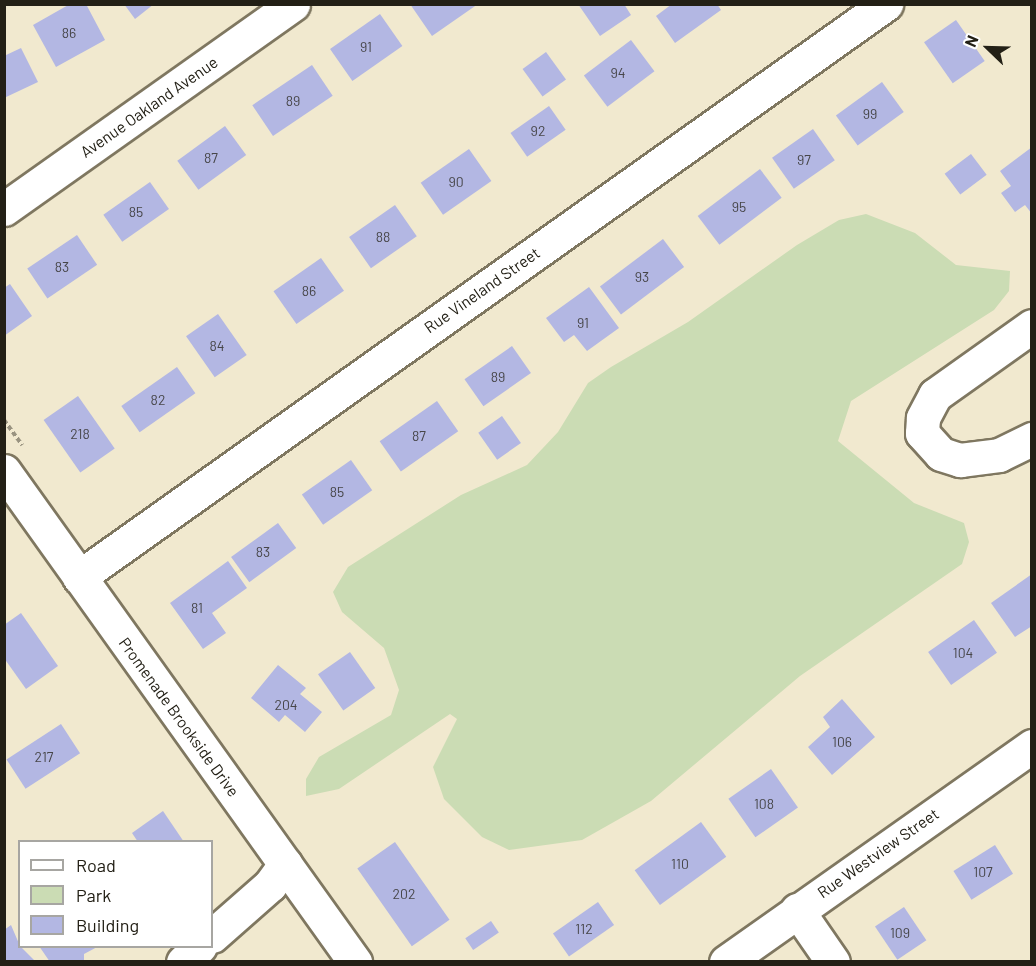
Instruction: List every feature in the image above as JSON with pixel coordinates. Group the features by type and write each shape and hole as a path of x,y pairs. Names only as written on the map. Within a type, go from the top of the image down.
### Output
{"street":[{"name":"Avenue Oakland Avenue","path":"4,209 293,4"},
{"name":"Rue Vineland Street","path":"79,577 886,4"},
{"path":"1032,326 935,395 922,418 922,433 941,454 960,460 999,455 1032,439"},
{"name":"Promenade Brookside Drive","path":"4,471 355,962"},
{"name":"Rue Westview Street","path":"726,962 1032,746"},
{"path":"213,935 270,885 285,864"},
{"path":"797,910 833,962"},
{"path":"183,962 198,948"}],"green space":[{"path":"866,214 915,233 956,265 1010,271 1009,291 994,310 851,401 838,441 914,503 964,523 969,542 962,564 800,676 651,801 582,840 509,850 482,837 444,799 433,767 457,719 450,714 339,789 306,796 306,779 319,757 391,715 399,690 384,648 342,612 333,592 348,567 461,495 527,465 558,432 588,383 611,367 688,322 797,245 839,220"}],"building":[{"path":"70,4 86,4 105,40 56,67 33,25"},
{"path":"124,4 154,4 135,19"},
{"path":"410,4 478,4 432,36"},
{"path":"578,4 624,4 631,15 600,36"},
{"path":"672,4 717,4 721,10 675,43 656,16"},
{"path":"380,14 402,46 352,81 330,49"},
{"path":"956,20 985,61 953,83 924,42"},
{"path":"631,40 654,71 607,107 584,76"},
{"path":"21,48 38,82 4,98 4,56"},
{"path":"546,52 566,80 543,97 523,69"},
{"path":"312,65 333,96 273,136 252,105"},
{"path":"882,82 904,112 858,145 836,116"},
{"path":"549,106 566,130 527,157 510,133"},
{"path":"225,126 246,155 198,190 177,161"},
{"path":"813,129 835,160 794,189 772,158"},
{"path":"1032,147 1032,214 1025,205 1015,212 1001,193 1011,186 1000,171"},
{"path":"469,149 491,181 443,215 421,183"},
{"path":"971,154 987,175 960,195 945,174"},
{"path":"760,169 782,198 719,245 698,216"},
{"path":"150,182 169,209 122,242 103,215"},
{"path":"395,205 417,236 371,268 349,237"},
{"path":"77,235 97,265 47,298 27,269"},
{"path":"663,239 684,267 621,314 600,287"},
{"path":"321,258 344,291 296,324 273,291"},
{"path":"10,284 32,316 4,336 4,288"},
{"path":"589,287 619,328 587,351 574,335 564,342 546,318"},
{"path":"218,314 247,355 215,377 186,336"},
{"path":"512,346 531,373 483,406 464,379"},
{"path":"177,367 195,393 140,432 121,406"},
{"path":"78,396 115,448 80,473 44,420"},
{"path":"437,401 458,431 401,471 380,441"},
{"path":"502,416 521,443 497,460 478,433"},
{"path":"351,460 372,490 323,525 302,494"},
{"path":"278,523 296,548 249,582 231,557"},
{"path":"228,561 247,588 212,613 226,633 203,649 170,603"},
{"path":"1032,574 1032,626 1015,637 991,603"},
{"path":"21,613 58,666 26,689 4,658 4,625"},
{"path":"974,620 997,653 951,685 928,652"},
{"path":"350,652 375,688 343,710 318,674"},
{"path":"278,665 306,688 300,694 322,712 305,732 285,715 279,722 251,698"},
{"path":"842,699 875,737 832,775 808,747 830,727 823,717"},
{"path":"61,724 80,753 26,789 6,759"},
{"path":"771,769 798,808 755,837 728,799"},
{"path":"163,811 183,840 137,840 132,833"},
{"path":"701,822 726,857 660,905 635,870"},
{"path":"395,842 449,920 412,946 357,868"},
{"path":"995,845 1013,874 971,900 953,871"},
{"path":"598,902 614,925 569,956 553,934"},
{"path":"904,907 926,940 897,960 875,927"},
{"path":"491,921 499,933 473,950 465,938"},
{"path":"11,925 18,941 18,948 22,948 36,962 4,962 4,930"},
{"path":"40,948 95,948 84,954 84,962 50,962"}]}
